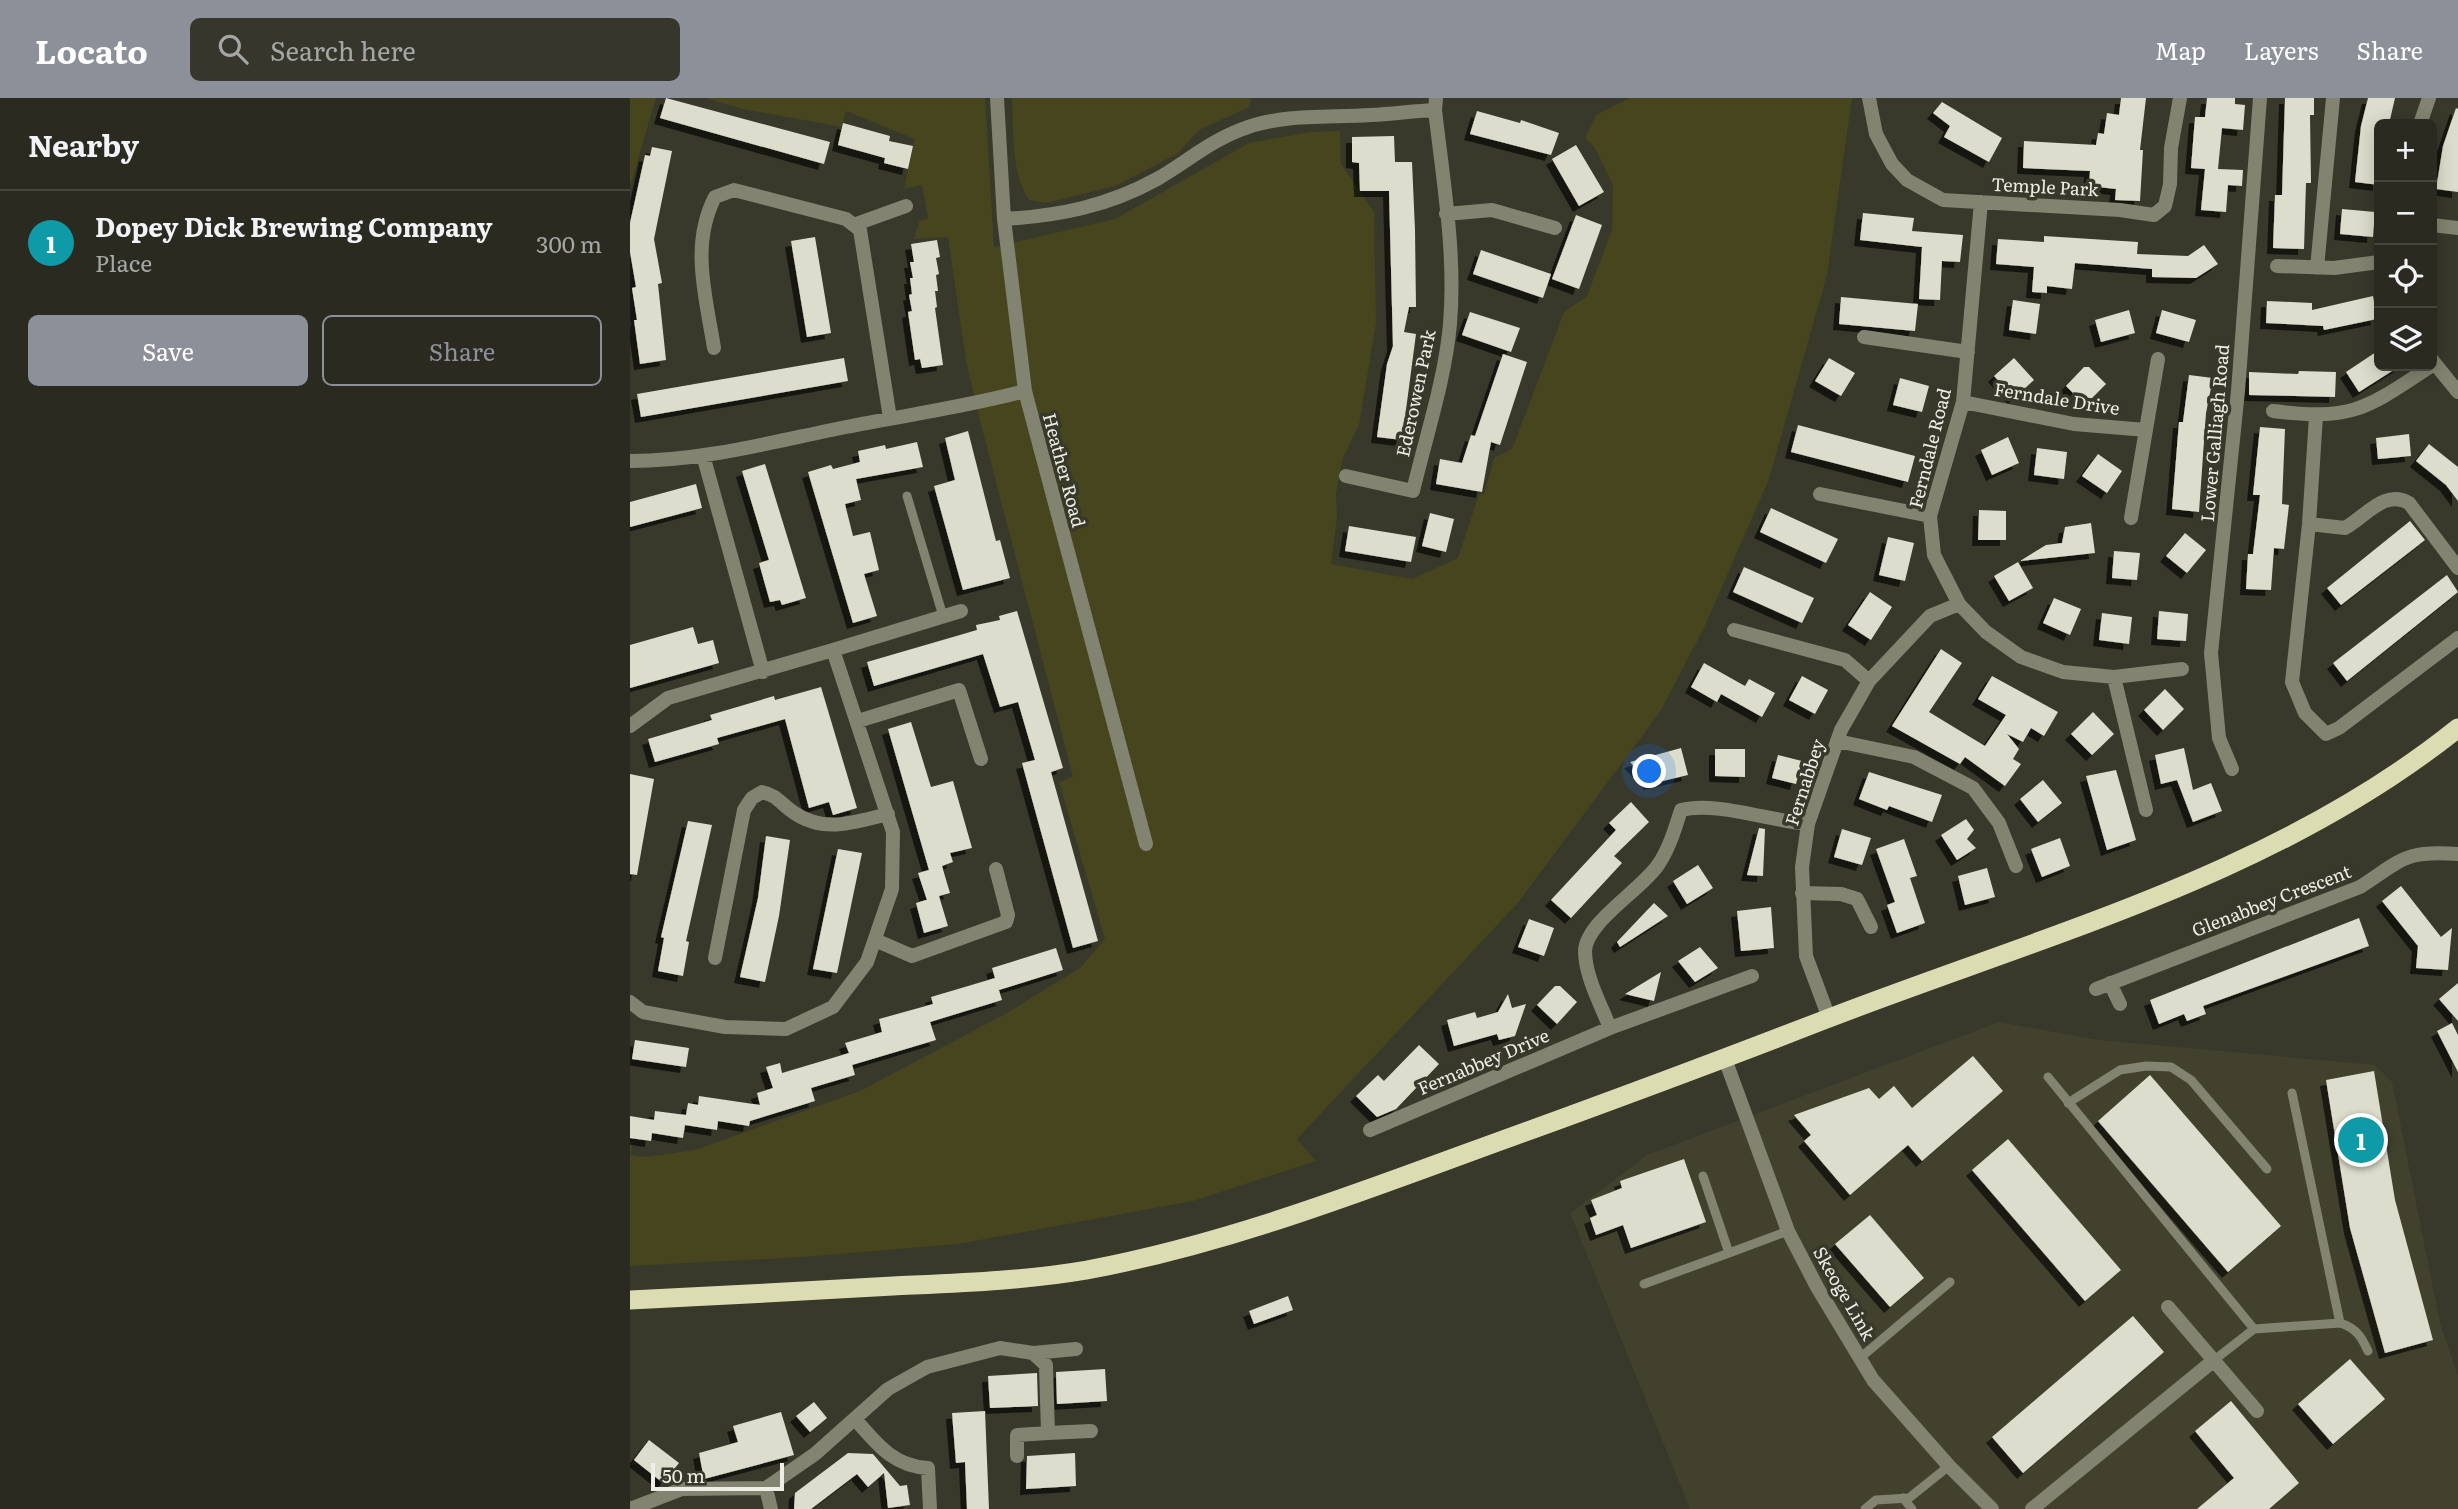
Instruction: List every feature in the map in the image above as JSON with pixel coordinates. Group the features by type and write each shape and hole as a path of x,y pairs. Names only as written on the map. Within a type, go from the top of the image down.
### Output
{"highway":[{"path":"630,1300 968,1282 1084,1270 1199,1244 1326,1205 2090,923 2214,872 2304,829 2368,792 2458,729"}],"street":[{"name":"Heather Road","path":"997,98 1004,219 1025,391 1146,844"},
{"name":"Temple Park","path":"1869,98 1876,134 1892,164 1907,180 1943,200 2120,210 2154,215 2165,206 2171,184 2171,148 2180,98"},
{"name":"Lower Galliagh Road","path":"2232,769 2219,738 2211,653 2240,365 2260,98"},
{"path":"2317,268 2333,98"},
{"path":"2422,119 2429,98"},
{"name":"Ederowen Park","path":"1004,219 1061,215 1115,199 1158,178 1214,142 1261,123 1294,116 1370,115 1435,104 1451,258 1450,322 1445,361 1413,491 1346,477"},
{"path":"713,348 700,251 704,218 715,197 734,190 856,224 905,206"},
{"name":"Ferndale Road","path":"1981,202 1963,402 1930,516 1934,555 1959,604 1986,632 2021,657 2063,672 2114,677 2182,669"},
{"path":"1446,214 1492,210 1555,228"},
{"path":"856,224 860,230 890,418"},
{"path":"2437,226 2458,228"},
{"path":"2277,266 2317,268 2374,262"},
{"path":"1864,337 1968,352"},
{"path":"2131,519 2158,359"},
{"path":"2437,369 2458,392"},
{"path":"2273,411 2316,416 2340,415 2374,403 2420,371"},
{"path":"630,461 703,455 890,418 972,406 1025,391"},
{"name":"Ferndale Drive","path":"1963,402 2074,424 2146,430"},
{"path":"2316,416 2309,524 2292,682 2296,698 2315,726 2326,734 2339,729 2458,638"},
{"path":"703,455 763,672"},
{"path":"1820,494 1930,516"},
{"path":"2309,524 2345,528 2386,498 2397,496 2409,503 2458,568"},
{"name":"Fernabbey","path":"1829,1018 1806,956 1802,893 1808,824 1837,741 1870,681 1930,617 1959,604"},
{"path":"630,726 668,698 763,672 961,611"},
{"path":"1734,630 1845,660 1870,681"},
{"path":"630,1002 643,1012 725,1027 786,1029 832,1007 866,962 891,888 893,832 833,650"},
{"path":"2114,677 2146,810"},
{"path":"858,721 959,690 981,759"},
{"path":"1837,741 1914,757 1973,788 1999,823 2016,866"},
{"path":"715,958 744,810 752,798 762,792 772,794 792,811 823,826 845,825 888,814"},
{"path":"1610,1028 1593,986 1585,950 1595,927 1658,866 1681,810 1692,807 1808,824"},
{"name":"Glenabbey Crescent","path":"2096,989 2360,887 2393,863 2411,855 2458,854"},
{"path":"874,940 912,956 1006,922 1008,915 996,869"},
{"path":"1802,893 1841,894 1857,899 1871,927"},
{"name":"Fernabbey Drive","path":"1370,1130 1610,1028 1752,976"},
{"path":"2110,983 2120,1004"},
{"name":"Skeoge Link","path":"1725,1059 1788,1231 1873,1380 1949,1466 1992,1509"},
{"path":"2168,1307 2257,1411"},
{"path":"630,1509 682,1489 766,1488 815,1454 888,1389 926,1367 1000,1348 1033,1353 1076,1349"},
{"path":"1033,1353 1046,1365 1048,1433"},
{"path":"2032,1509 2213,1361"},
{"path":"855,1419 895,1461 911,1467 928,1468 930,1509"},
{"path":"1017,1456 1017,1435 1090,1431"},
{"path":"766,1488 771,1509"}],"lane":[{"path":"907,496 943,617"},
{"path":"2068,1103 2120,1070 2146,1066 2171,1067 2191,1080 2267,1169"},
{"path":"2048,1077 2254,1329"},
{"path":"2292,1093 2340,1323"},
{"path":"1703,1176 1729,1253"},
{"path":"1644,1284 1788,1231"},
{"path":"1860,1358 1950,1282"},
{"path":"2213,1361 2254,1329 2340,1323 2351,1326 2361,1336 2368,1351"},
{"path":"1865,1509 1876,1500 1909,1497 1949,1466"},
{"path":"1903,1498 1912,1509"}],"shaded area":[{"path":"630,98 656,98 630,187"},
{"path":"705,98 985,98 994,247 1115,219 1249,143 1310,132 1340,131 1341,164 1374,212 1376,323 1359,425 1343,458 1336,493 1337,517 1331,564 1412,579 1458,558 1479,494 1484,494 1494,458 1512,449 1564,312 1587,296 1612,230 1613,185 1595,148 1585,138 1596,115 1630,98 1852,98 1827,275 1769,479 1705,626 1660,712 1517,904 1297,1139 1316,1161 1193,1201 958,1244 803,1257 630,1266 630,1142 633,1142 631,1155 645,1157 695,1150 860,1091 1005,1014 1080,968 1105,939 1059,782 1073,777 966,361 948,237 914,239 919,222 928,218 922,185 904,189 915,139 846,111 842,127 743,109"},
{"path":"1012,98 1251,98 1249,107 1199,130 1177,154 1115,186 1046,203 1029,200 1019,177 1014,151"},
{"path":"1999,1022 2099,1040 2375,1065 2392,1082 2440,1323 2458,1376 2458,1509 1690,1509 1570,1213 1647,1155"}],"building":[{"path":"666,98 830,142 824,164 660,118"},
{"path":"2121,98 2146,98 2140,150 2143,150 2140,201 2115,200 2116,189 2089,186 2090,171 2023,168 2024,141 2096,145 2098,133 2104,134 2107,113 2119,115"},
{"path":"2207,98 2235,98 2235,104 2245,105 2243,130 2222,128 2218,169 2243,170 2242,186 2228,185 2226,212 2201,210 2205,169 2191,168 2195,117 2205,117"},
{"path":"2285,98 2314,98 2314,115 2310,115 2311,183 2306,183 2304,249 2273,248 2275,195 2282,195"},
{"path":"2368,98 2395,98 2390,119 2374,119 2374,184 2355,182 2361,126"},
{"path":"1942,102 2002,138 1989,162 1944,137 1950,126 1933,113"},
{"path":"2456,108 2458,192 2437,189 2443,146"},
{"path":"1477,111 1520,123 1521,120 1559,133 1551,155 1470,134"},
{"path":"843,123 890,136 889,141 913,146 908,169 884,163 885,158 838,145"},
{"path":"1394,136 1395,162 1412,162 1415,230 1416,307 1409,307 1404,332 1416,334 1402,440 1377,437 1387,364 1393,346 1389,191 1360,191 1359,163 1352,162 1352,137"},
{"path":"1576,145 1604,192 1579,206 1552,159"},
{"path":"652,147 672,151 654,239 662,283 658,284 666,360 640,364 634,320 637,320 632,288 636,287 630,252 630,223 645,155 650,156"},
{"path":"2342,209 2374,212 2373,237 2340,234"},
{"path":"1863,213 1914,218 1912,231 1963,235 1960,262 1942,261 1940,300 1919,299 1922,247 1860,240"},
{"path":"1576,215 1602,225 1579,289 1552,279"},
{"path":"2044,236 2138,242 2137,254 2188,256 2204,245 2218,264 2196,278 2152,277 2152,269 2075,263 2072,289 2047,286 2047,293 2032,292 2034,267 1996,264 1998,239 2044,242"},
{"path":"815,237 831,333 807,337 791,241"},
{"path":"937,240 940,257 936,258 939,274 936,275 938,291 935,291 935,308 943,365 922,368 920,359 915,360 908,312 912,311 909,295 912,294 910,278 913,278 910,262 914,262 911,244"},
{"path":"1481,250 1551,274 1543,298 1473,274"},
{"path":"2373,296 2374,320 2324,330 2323,326 2266,323 2267,301 2312,303 2312,310"},
{"path":"1841,297 1918,304 1915,331 1839,324"},
{"path":"2013,300 2040,304 2036,334 2009,330"},
{"path":"2129,310 2135,333 2101,342 2095,320"},
{"path":"2162,310 2196,320 2189,342 2156,333"},
{"path":"1470,312 1520,328 1511,352 1462,335"},
{"path":"2374,353 2374,371 2392,371 2359,392 2346,372"},
{"path":"1503,354 1527,362 1500,445 1491,442 1482,492 1436,484 1440,459 1462,463 1471,435 1475,436"},
{"path":"844,358 848,381 641,417 637,394"},
{"path":"1829,358 1855,373 1841,396 1815,381"},
{"path":"2014,358 2034,380 2014,398 1994,376"},
{"path":"2084,367 2089,367 2106,384 2085,405 2066,386"},
{"path":"2299,371 2336,372 2335,397 2249,395 2249,372 2298,374"},
{"path":"2189,375 2213,378 2206,413 2199,512 2172,509 2179,422 2183,422"},
{"path":"1900,378 1929,386 1922,412 1893,405"},
{"path":"1798,425 1915,456 1908,482 1791,452"},
{"path":"2260,427 2285,429 2282,504 2289,505 2284,549 2274,548 2271,590 2246,589 2248,554 2253,554 2260,495 2253,495"},
{"path":"968,431 996,541 1000,540 1010,578 963,590 934,486 955,480 945,438"},
{"path":"2409,434 2411,456 2378,459 2376,438"},
{"path":"2008,437 2019,463 1992,475 1981,450"},
{"path":"917,442 923,467 856,479 861,500 845,504 853,536 870,532 879,570 864,574 877,616 853,623 808,472 831,465 833,469 860,462 858,451 885,445 886,449"},
{"path":"2429,444 2458,467 2458,501 2446,485 2416,461"},
{"path":"2037,448 2067,452 2064,479 2034,475"},
{"path":"2098,454 2122,471 2107,493 2082,476"},
{"path":"765,464 806,598 782,605 780,600 770,602 759,563 769,560 742,471"},
{"path":"696,484 702,508 630,527 630,502"},
{"path":"1771,508 1838,539 1826,563 1760,532"},
{"path":"1979,510 2006,511 2006,540 1978,540"},
{"path":"1430,513 1454,519 1446,552 1422,546"},
{"path":"2410,521 2425,540 2341,605 2327,588"},
{"path":"2091,523 2095,553 2020,561 2046,545 2062,543 2065,527"},
{"path":"1349,526 1416,537 1411,562 1345,551"},
{"path":"2185,533 2206,550 2187,573 2166,556"},
{"path":"1888,537 1914,543 1905,581 1879,575"},
{"path":"2114,551 2140,553 2137,580 2112,578"},
{"path":"2018,562 2033,588 2009,601 1994,576"},
{"path":"1744,567 1814,598 1802,623 1733,592"},
{"path":"2447,575 2458,592 2347,681 2333,663"},
{"path":"1870,592 1892,607 1871,640 1848,625"},
{"path":"2054,598 2081,609 2070,635 2043,623"},
{"path":"1017,611 1063,768 1051,772 1098,941 1073,948 1022,763 1035,760 1018,702 1000,707 983,654 874,686 867,662 977,630 976,625 1000,620 999,616"},
{"path":"2159,611 2188,614 2186,641 2157,639"},
{"path":"2102,613 2132,617 2129,644 2099,640"},
{"path":"693,627 698,644 713,640 719,663 630,688 630,645"},
{"path":"1941,649 1962,663 1929,712 1985,746 2006,715 1978,699 1992,676 2058,712 2044,736 2031,728 2023,742 2007,734 2019,749 2013,759 2021,764 2005,786 1965,757 1960,764 1892,726"},
{"path":"1704,663 1745,686 1749,679 1775,693 1762,717 1721,694 1717,702 1691,687"},
{"path":"1802,676 1828,690 1815,714 1789,700"},
{"path":"821,687 857,808 833,815 829,802 809,808 785,719 717,738 719,744 655,762 648,739 712,720 710,715 774,696 775,700"},
{"path":"2165,689 2184,709 2163,730 2144,710"},
{"path":"2093,712 2114,734 2092,755 2071,734"},
{"path":"911,722 931,787 953,781 972,848 950,853 953,862 942,866 950,893 939,896 948,926 924,933 916,903 927,900 918,873 929,870 888,729"},
{"path":"1681,748 1688,775 1650,784 1630,762"},
{"path":"2184,748 2193,790 2211,783 2222,811 2193,822 2177,780 2161,784 2155,755"},
{"path":"1715,749 1745,749 1745,777 1715,776"},
{"path":"1778,755 1802,761 1796,784 1772,778"},
{"path":"2116,770 2136,840 2107,850 2086,776"},
{"path":"1869,772 1942,795 1932,822 1889,806 1887,810 1859,799"},
{"path":"630,774 654,779 637,875 630,874"},
{"path":"2043,780 2062,803 2038,822 2020,799"},
{"path":"1631,802 1649,822 1614,856 1622,863 1571,918 1551,900 1616,830 1609,823"},
{"path":"1966,819 1974,830 1967,839 1976,848 1957,860 1941,835"},
{"path":"688,821 712,825 686,941 689,942 683,976 658,971 664,938 661,937"},
{"path":"1759,828 1765,829 1763,876 1747,875"},
{"path":"1842,829 1871,838 1862,865 1834,857"},
{"path":"766,836 790,840 779,916 765,982 740,977 758,898"},
{"path":"2060,838 2070,866 2042,877 2031,849"},
{"path":"1904,839 1917,876 1910,878 1925,923 1897,933 1887,905 1895,902 1876,849"},
{"path":"838,849 862,853 837,973 813,969"},
{"path":"1698,865 1713,888 1687,904 1673,881"},
{"path":"1987,868 1995,897 1965,905 1958,876"},
{"path":"2401,886 2441,937 2452,928 2448,970 2416,968 2418,946 2382,901"},
{"path":"1654,903 1668,916 1620,947 1617,942"},
{"path":"1771,907 1774,948 1741,951 1737,911"},
{"path":"2359,918 2369,946 2203,1006 2206,1014 2187,1021 2184,1014 2159,1024 2150,1000"},
{"path":"1529,919 1554,928 1544,956 1518,947"},
{"path":"1700,947 1718,968 1695,982 1678,961"},
{"path":"1056,948 1063,970 999,990 997,984 1002,1000 930,1022 936,1040 852,1065 855,1075 811,1088 815,1101 750,1121 749,1126 718,1121 717,1130 685,1125 683,1138 652,1133 651,1141 630,1138 630,1116 654,1120 655,1111 686,1115 688,1103 698,1105 699,1096 760,1105 757,1093 773,1088 766,1067 780,1063 782,1073 849,1053 845,1043 882,1032 879,1019 933,1004 931,997 995,978 992,968"},
{"path":"1661,972 1654,1001 1625,994"},
{"path":"2458,983 2458,1021 2439,999"},
{"path":"1555,986 1560,986 1577,1002 1557,1024 1537,1005"},
{"path":"1508,994 1512,1008 1526,1004 1515,1036 1499,1040 1497,1034 1454,1046 1447,1020 1475,1012 1477,1018 1498,1012"},
{"path":"2452,1023 2458,1035 2458,1072 2437,1031"},
{"path":"635,1040 689,1048 686,1067 632,1059"},
{"path":"1419,1045 1439,1064 1396,1109 1377,1117 1356,1096 1378,1075 1384,1081"},
{"path":"1973,1056 2003,1091 1922,1161 1908,1145 1850,1195 1804,1141 1811,1135 1794,1115 1869,1088 1879,1099 1894,1086 1912,1108"},
{"path":"2374,1071 2395,1200 2433,1340 2385,1353 2350,1228 2326,1080"},
{"path":"2150,1075 2281,1226 2228,1272 2098,1121"},
{"path":"2008,1139 2121,1270 2085,1301 1972,1170"},
{"path":"1684,1159 1706,1222 1631,1248 1623,1225 1596,1235 1590,1218 1597,1215 1591,1200 1622,1188 1620,1181"},
{"path":"1870,1215 1924,1278 1890,1307 1835,1244"},
{"path":"1288,1296 1293,1310 1254,1324 1249,1311"},
{"path":"2133,1316 2164,1352 2023,1473 1992,1437"},
{"path":"2350,1359 2385,1399 2333,1444 2298,1404"},
{"path":"1105,1369 1107,1401 1057,1404 1056,1372"},
{"path":"1037,1373 1038,1406 990,1408 988,1376"},
{"path":"2231,1401 2299,1483 2269,1509 2197,1509 2234,1478 2195,1431"},
{"path":"814,1402 827,1418 810,1432 796,1416"},
{"path":"985,1411 989,1509 967,1509 965,1462 956,1463 952,1413"},
{"path":"781,1412 794,1455 704,1479 699,1453 738,1442 733,1426"},
{"path":"649,1440 679,1463 663,1483 634,1460"},
{"path":"848,1453 873,1454 900,1486 907,1485 910,1505 888,1508 884,1473 868,1487 857,1474 811,1509 794,1509 795,1493"},
{"path":"1075,1453 1076,1486 1026,1489 1027,1456"}],"place":[{"name":"Dopey Dick Brewing Company","path":"2361,1140"}]}
